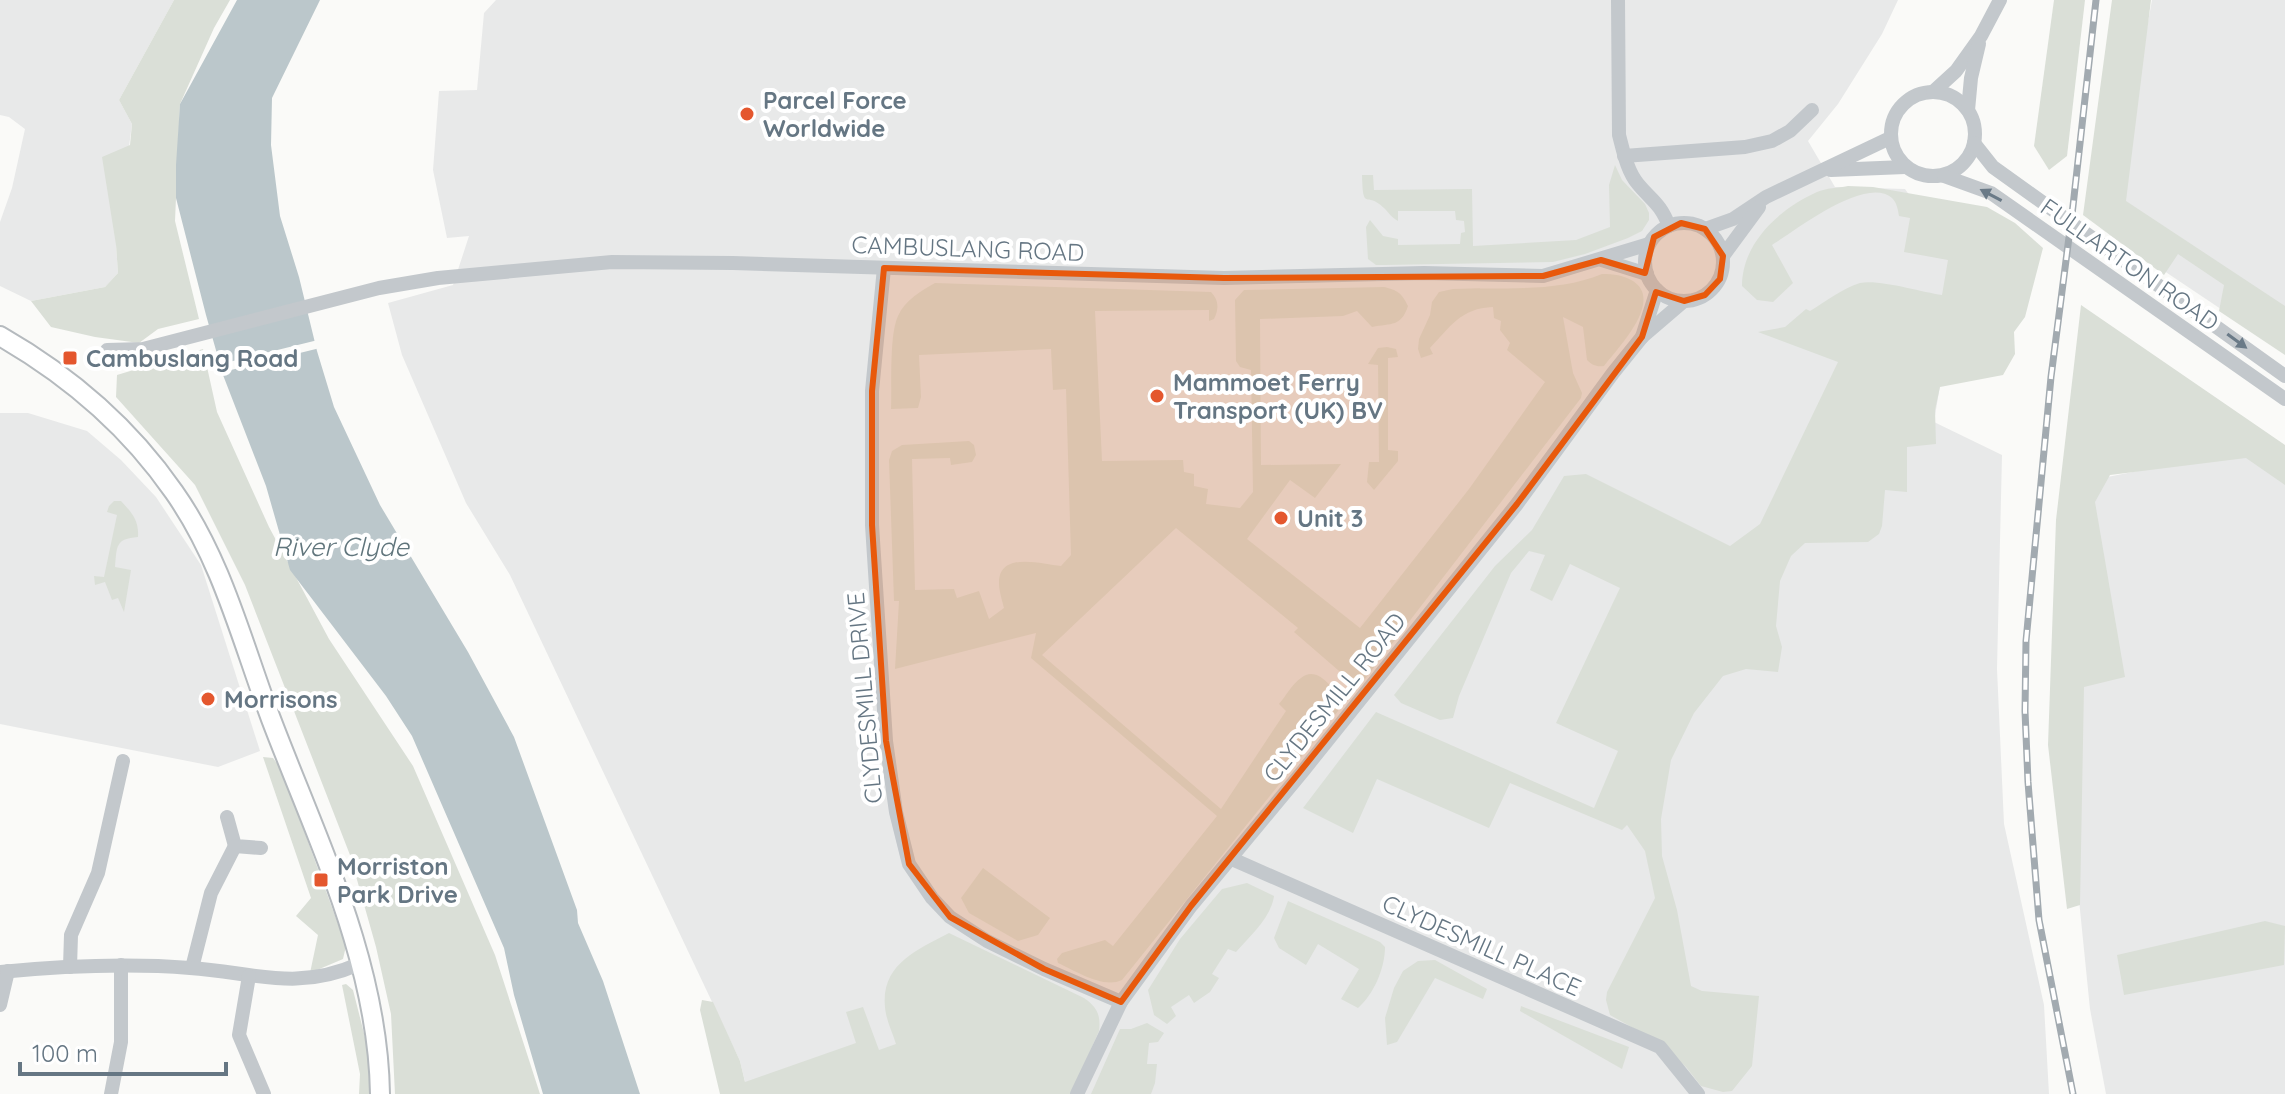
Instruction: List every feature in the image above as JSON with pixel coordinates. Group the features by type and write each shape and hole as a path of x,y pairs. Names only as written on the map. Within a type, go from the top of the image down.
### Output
{"main road":[{"path":"0,336 57,372 88,397 155,466 197,527 220,576 270,718 345,908 375,1032 380,1094"}],"street":[{"path":"1618,0 1619,135 1624,156 1636,182 1659,204 1669,226"},
{"path":"1933,92 1956,71 1981,36 2000,0"},
{"path":"1968,110 1946,94 1933,92 1915,96 1904,103 1891,125 1890,138 1898,159 1917,174 1930,177 1944,176 1964,164 1974,143 1975,132 1968,110 1971,78 1981,36"},
{"path":"1624,156 1745,147 1772,141 1790,131 1812,110"},
{"path":"1705,229 1733,219 1766,197 1890,138"},
{"name":"FULLARTON ROAD","path":"1974,143 1993,167 2285,376"},
{"path":"1822,170 1905,167"},
{"name":"FULLARTON ROAD","path":"1944,176 1991,193 2285,399"},
{"path":"1723,256 1766,197"},
{"path":"1694,224 1714,236 1720,245 1723,256 1720,279 1705,295 1684,301 1665,296 1647,274 1645,264 1649,244 1669,226 1694,224"},
{"name":"CAMBUSLANG ROAD","path":"107,350 143,349 379,288 438,278 612,262 1224,278 1424,273 1543,276 1649,244"},
{"path":"1601,260 1647,274"},
{"name":"CLYDESMILL DRIVE","path":"884,268 872,391 872,525 886,741 896,812 909,864 932,898 950,917 987,941 1121,1002"},
{"name":"CLYDESMILL ROAD","path":"1642,337 1657,290"},
{"name":"CLYDESMILL ROAD","path":"1077,1094 1121,1002 1191,906 1517,504 1642,337 1684,301"},
{"path":"70,967 71,935 98,873 123,761"},
{"path":"192,968 211,893 235,846 227,817"},
{"path":"235,846 261,848"},
{"name":"CLYDESMILL PLACE","path":"1232,859 1660,1047 1698,1094"},
{"path":"0,1005 4,972 121,965 192,968 288,980 325,976 359,964"},
{"path":"111,1094 121,1042 121,965"},
{"path":"249,976 239,1035 264,1094"}],"highlighted area":[{"path":"1681,223 1705,229 1723,256 1720,279 1705,295 1684,301 1656,292 1642,337 1517,504 1191,906 1121,1002 1044,969 950,917 909,864 886,741 872,525 872,391 884,268 1224,278 1543,276 1601,260 1645,273 1654,237"}],"shaded area":[{"path":"0,0 174,0 119,100 132,124 116,245 118,273 105,287 31,301 0,286 0,222 12,188 25,129 9,117 0,115"},
{"path":"174,0 230,0 180,104 175,221 199,319 158,329 139,343 51,327 31,301 105,287 118,273 102,157 130,145 132,124 119,100"},
{"path":"496,0 1898,0 1882,34 1838,104 1808,141 1835,187 1905,189 1925,217 1961,256 1934,422 2002,455 1997,669 2004,824 2044,1005 2049,1094 748,1094 740,1061 510,575 466,503 402,355 388,303 453,285 469,236 447,238 433,170 439,91 477,90 484,13"},
{"path":"2054,0 2085,0 2067,156 2049,170 2034,146"},
{"path":"2112,0 2151,0 2126,201 2285,306 2285,355 2219,311 2224,285 2178,254 2164,275 2083,215"},
{"path":"2152,0 2285,0 2285,352 2109,234"},
{"path":"1615,165 1622,180 1645,204 1649,213 1649,220 1642,231 1628,238 1553,262 1376,265 1368,259 1366,227 1370,220 1383,236 1398,239 1398,245 1460,244 1461,233 1465,232 1464,221 1456,220 1455,211 1398,211 1398,221 1378,203 1365,197 1362,175 1373,175 1374,190 1472,189 1473,246 1576,240 1610,227 1609,185"},
{"path":"1848,186 1873,187 1987,207 2015,223 2043,248 2025,317 2014,332 2015,354 2003,375 1940,387 1935,410 1936,444 1907,447 1907,492 1885,490 1879,534 1868,542 1805,543 1791,556 1780,581 1776,626 1782,647 1778,672 1746,669 1723,676 1694,713 1671,760 1661,819 1662,856 1677,910 1691,986 1702,991 1759,996 1752,1066 1732,1091 1723,1092 1701,1086 1660,1043 1610,1015 1607,992 1655,898 1645,851 1627,825 1622,830 1510,783 1489,828 1377,779 1353,833 1303,808 1376,712 1594,808 1618,751 1556,723 1620,588 1570,564 1552,601 1530,590 1545,555 1529,551 1511,573 1459,696 1453,718 1440,720 1401,703 1394,695 1495,566 1532,530 1564,476 1586,474 1730,546 1760,524 1838,362 1758,332 1785,327 1806,309 1810,311 1860,283 1889,284 1942,295 1948,260 1904,252 1910,218 1899,216 1894,200 1880,193 1866,194 1831,207 1772,245 1793,283 1773,302 1757,300 1742,286 1748,256 1765,229 1803,199 1817,192"},
{"path":"1602,274 1626,277 1641,290 1644,300 1641,312 1628,336 1604,366 1592,364 1587,360 1583,327 1563,317 1581,398 1365,679 1355,681 1346,677 1294,632 1298,628 1176,528 1042,655 1221,809 1286,711 1279,704 1298,681 1307,675 1319,676 1341,703 1338,711 1122,980 1098,981 1058,963 1057,959 1062,953 1105,940 1113,946 1217,816 1031,658 1036,633 895,669 899,601 894,601 889,460 892,451 902,445 969,441 974,445 976,455 972,462 951,465 950,458 912,459 915,590 954,589 957,598 979,591 989,619 1004,608 999,583 1006,567 1022,562 1061,566 1071,555 1066,389 1053,390 1051,349 919,355 921,397 918,408 891,409 893,335 898,316 905,305 935,283 1211,292 1216,298 1217,308 1214,319 1209,321 1209,310 1095,311 1102,461 1183,460 1184,472 1194,474 1194,486 1208,489 1206,504 1240,508 1253,492 1251,370 1240,367 1236,361 1235,300 1244,290 1384,287 1399,293 1408,306 1399,321 1390,324 1372,327 1357,311 1343,316 1260,319 1261,465 1341,464 1315,498 1290,480 1247,539 1360,628 1469,489 1545,382 1507,350 1510,343 1500,330 1501,321 1494,318 1493,307 1464,315 1430,348 1433,354 1421,358 1419,339 1430,315 1432,302 1439,292 1453,289 1548,287"},
{"path":"2081,305 2285,445 2285,485 2246,458 2110,475 2095,502 2125,677 2084,687 2080,905 2067,909 2048,745 2056,520"},
{"path":"1378,348 1396,349 1398,357 1388,358 1388,450 1398,451 1398,461 1374,490 1367,482 1369,462 1379,462 1378,365 1368,364"},
{"path":"203,349 217,412 269,527 329,639 413,766 495,955 540,1094 395,1094 391,1014 350,855 245,585 195,485 116,397 117,375"},
{"path":"0,413 28,413 87,431 121,460 156,497 201,565 260,751 218,767 0,724"},
{"path":"2254,448 2285,470 2285,1094 2106,1094 2090,1009 2065,761 2072,484"},
{"path":"114,501 121,501 128,509 138,531 138,537 121,542 116,554 115,567 131,570 124,612 118,598 112,600 105,582 95,585 94,576 104,577 117,515 107,512"},
{"path":"263,757 273,758 282,770 346,946 343,959 310,973 318,935 296,916 311,898"},
{"path":"983,868 1050,918 1038,935 1018,941 969,913 961,898"},
{"path":"1247,883 1274,896 1269,912 1236,952 1228,949 1212,974 1219,978 1210,992 1194,1003 1189,995 1171,1007 1176,1016 1167,1024 1154,1015 1148,990 1180,939 1222,889"},
{"path":"1288,901 1385,947 1378,980 1358,1008 1341,999 1359,969 1318,944 1306,965 1279,948 1274,938"},
{"path":"2265,921 2285,926 2284,965 2124,995 2117,955"},
{"path":"949,933 1084,998 1095,1008 1099,1016 1099,1031 1071,1094 720,1094 700,1010 702,1000 713,1002 740,1061 745,1082 856,1043 846,1012 863,1007 879,1050 896,1044 887,1018 885,997 893,972 912,954"},
{"path":"1435,960 1487,989 1483,999 1435,978 1397,1042 1387,1045 1385,1018 1403,971 1418,961"},
{"path":"346,984 353,990 369,1053 370,1094 359,1094 360,1074 342,985"},
{"path":"1521,1006 1629,1047 1622,1069 1520,1011"},
{"path":"1147,1023 1164,1033 1158,1042 1149,1043 1147,1064 1157,1064 1151,1094 1091,1094 1120,1029"}],"water":[{"name":"River Clyde","path":"237,0 320,0 272,98 271,145 280,216 317,351 334,407 380,505 468,652 514,737 577,910 578,923 603,981 640,1094 543,1094 514,995 504,948 412,736 386,696 290,570 266,486 223,375 176,198 180,104"}],"pier":[{"path":"318,340 320,348 219,373 217,365"}],"railway":[{"path":"2073,1094 2039,920 2028,782 2026,641 2051,377 2096,0"}],"place":[{"name":"Parcel Force Worldwide","path":"747,114"},
{"name":"Cambuslang Road","path":"70,358"},
{"name":"Mammoet Ferry Transport (UK) BV","path":"1157,396"},
{"name":"Unit 3","path":"1281,518"},
{"name":"Morrisons","path":"208,699"},
{"name":"Morriston Park Drive","path":"321,880"}]}
